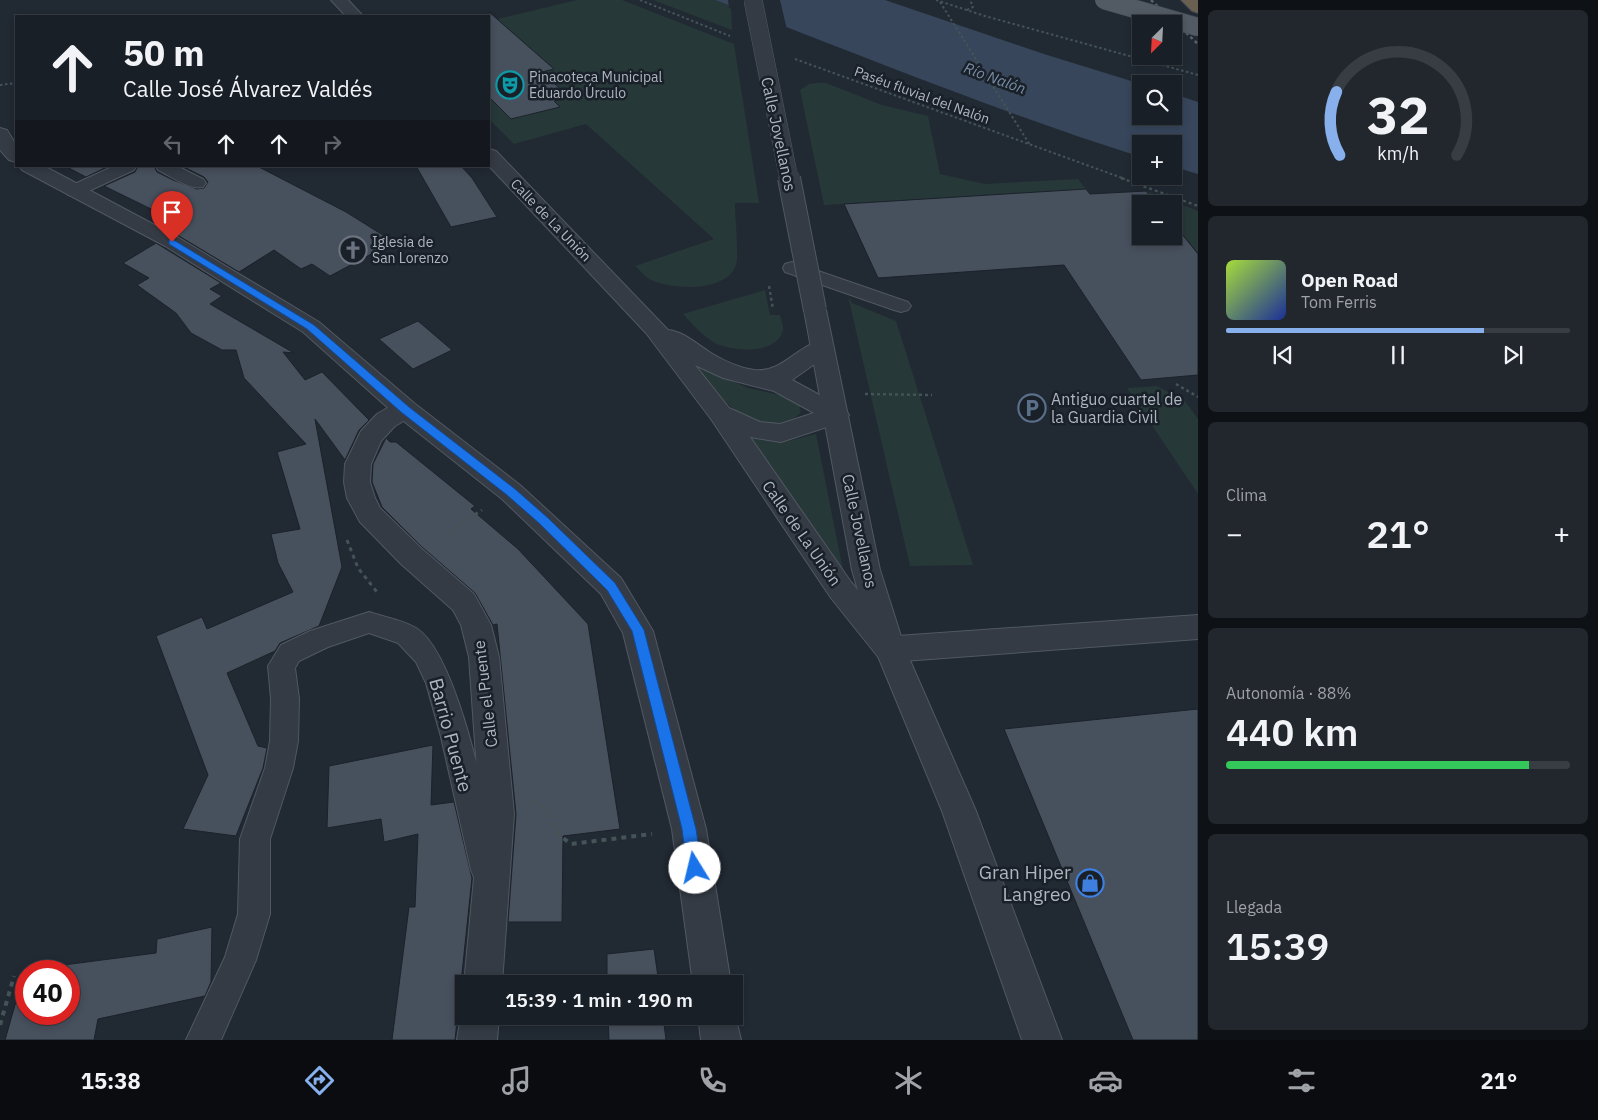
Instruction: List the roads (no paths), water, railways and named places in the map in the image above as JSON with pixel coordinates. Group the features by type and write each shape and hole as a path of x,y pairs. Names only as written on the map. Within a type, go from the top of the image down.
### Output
{"highway":[{"path":"1189,0 1198,8"}],"main road":[{"path":"1104,0 1198,28"}],"street":[{"path":"339,0 354,15"},
{"name":"Calle Jovellanos","path":"753,0 866,570 890,649 959,811 1042,1040"},
{"path":"0,134 8,148 15,155"},
{"name":"Calle de La Unión","path":"490,156 654,328 720,413 842,590 890,649"},
{"path":"31,167 180,247 311,327 405,410 511,492 611,586 638,630 689,829 711,975"},
{"name":"Calle de La Unión","path":"654,328 705,360 732,372 782,385 834,404"},
{"name":"Calle de La Unión","path":"751,378 780,376 822,348"},
{"name":"Calle de La Unión","path":"720,413 755,430 782,433 834,404"},
{"name":"Calle el Puente","path":"405,410 386,420 370,437 358,464 357,482 361,498 370,515 412,556 464,602 476,625 484,657 497,814 484,975"},
{"path":"890,649 1198,627"},
{"path":"477,1040 479,1025"},
{"path":"719,1025 721,1040"}],"lane":[{"path":"74,191 126,167"},
{"path":"166,167 197,183"},
{"path":"792,268 901,306"},
{"name":"Barrio Puente","path":"203,1040 240,960 254,914 255,839 279,768 284,740 285,699 281,666 290,653 318,639 369,622 407,636 426,654 439,682 455,737 492,892"}],"water":[{"name":"Río Nalón","path":"715,0 885,0 1044,54 1132,81 1132,125 1182,125 1182,97 1198,102 1198,174 1182,169 1182,135 1132,135 1132,154 980,102"}],"railway":[{"path":"1151,0 1198,44"}],"place":[{"name":"Pinacoteca Municipal Eduardo Úrculo","path":"510,85"},
{"name":"Iglesia de San Lorenzo","path":"353,250"},
{"name":"Antiguo cuartel de la Guardia Civil","path":"1032,408"},
{"name":"Gran Hiper Langreo","path":"1090,883"}]}
